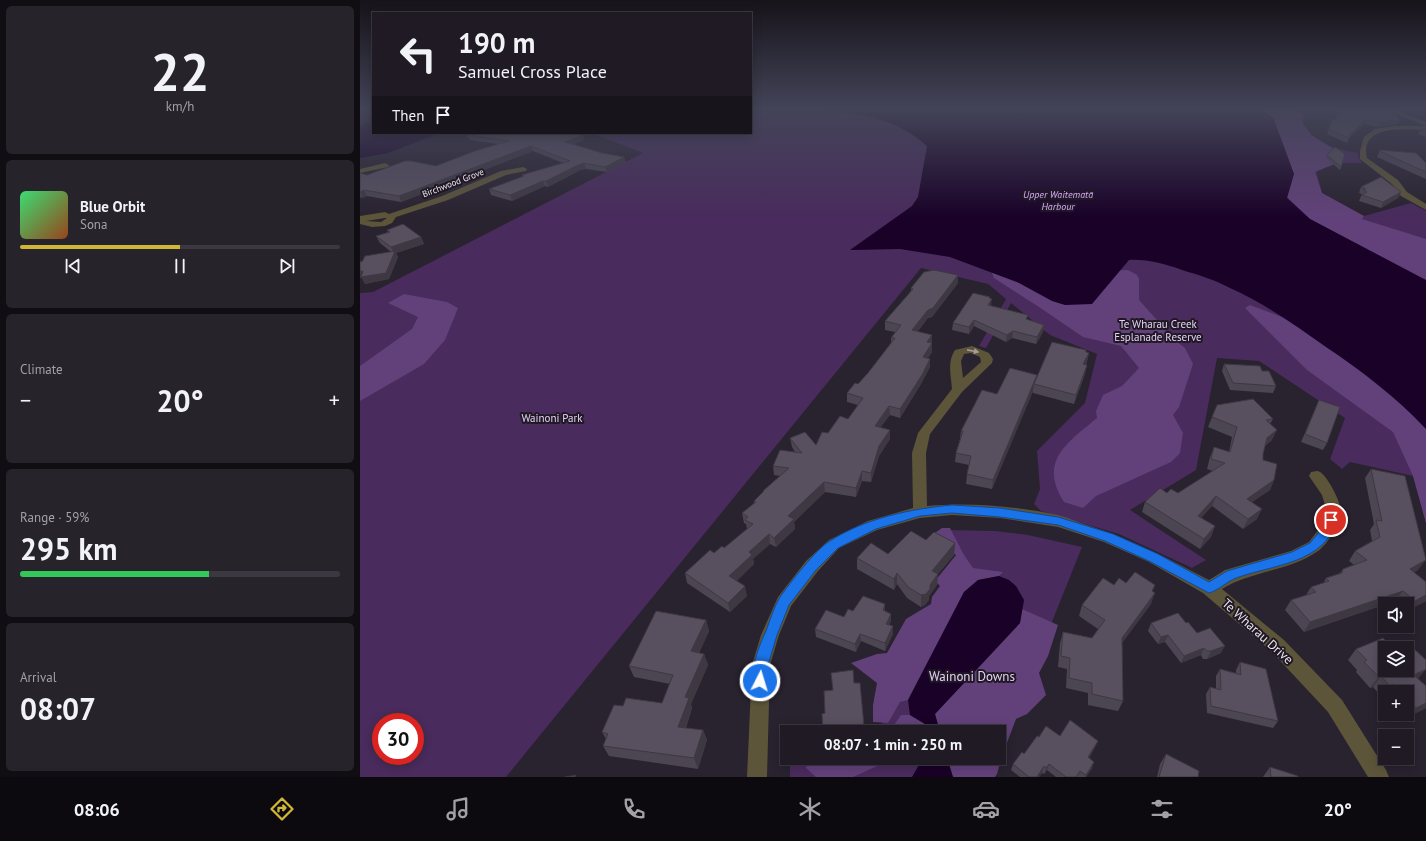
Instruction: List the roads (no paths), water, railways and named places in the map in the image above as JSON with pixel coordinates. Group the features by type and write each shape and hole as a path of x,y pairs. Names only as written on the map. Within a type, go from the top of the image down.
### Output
{"street":[{"path":"1364,145 1362,154 1364,159 1391,179 1404,194 1426,208"},
{"path":"360,171 385,165"},
{"name":"Birchwood Grove","path":"360,220 370,225 379,225 390,220 392,217 390,216 445,198 504,173 523,169"},
{"path":"920,512 919,453 924,433 958,389"},
{"path":"1209,588 1231,575 1296,556 1314,546 1329,528 1334,512 1329,494 1316,476"},
{"name":"Te Wharau Drive","path":"757,777 761,665 770,635 784,602 812,566 834,544 873,525 920,512 952,509 1000,512 1058,521 1116,540 1154,558 1209,588 1278,646 1335,706 1379,777"}],"water":[{"path":"360,145 408,145 388,153 360,158"},
{"name":"Upper Waitematā Harbour","path":"926,145 1283,145 1294,174 1287,198 1310,219 1426,280 1426,429 1391,395 1366,375 1279,315 1255,300 1219,283 1169,266 1156,262 1129,260 1092,304 1065,305 1052,301 1019,283 950,257 900,249 850,250 912,206 918,197"},
{"path":"999,576 1009,580 1016,586 1024,600 1020,623 935,714 938,725 924,725 910,715 908,700 964,592 978,580"},
{"path":"919,765 949,765 953,777 912,777"}],"park label":[{"name":"Te Wharau Creek Esplanade Reserve","path":"1158,330"},
{"name":"Wainoni Park","path":"552,418"},
{"name":"Wainoni Downs","path":"972,676"}]}
